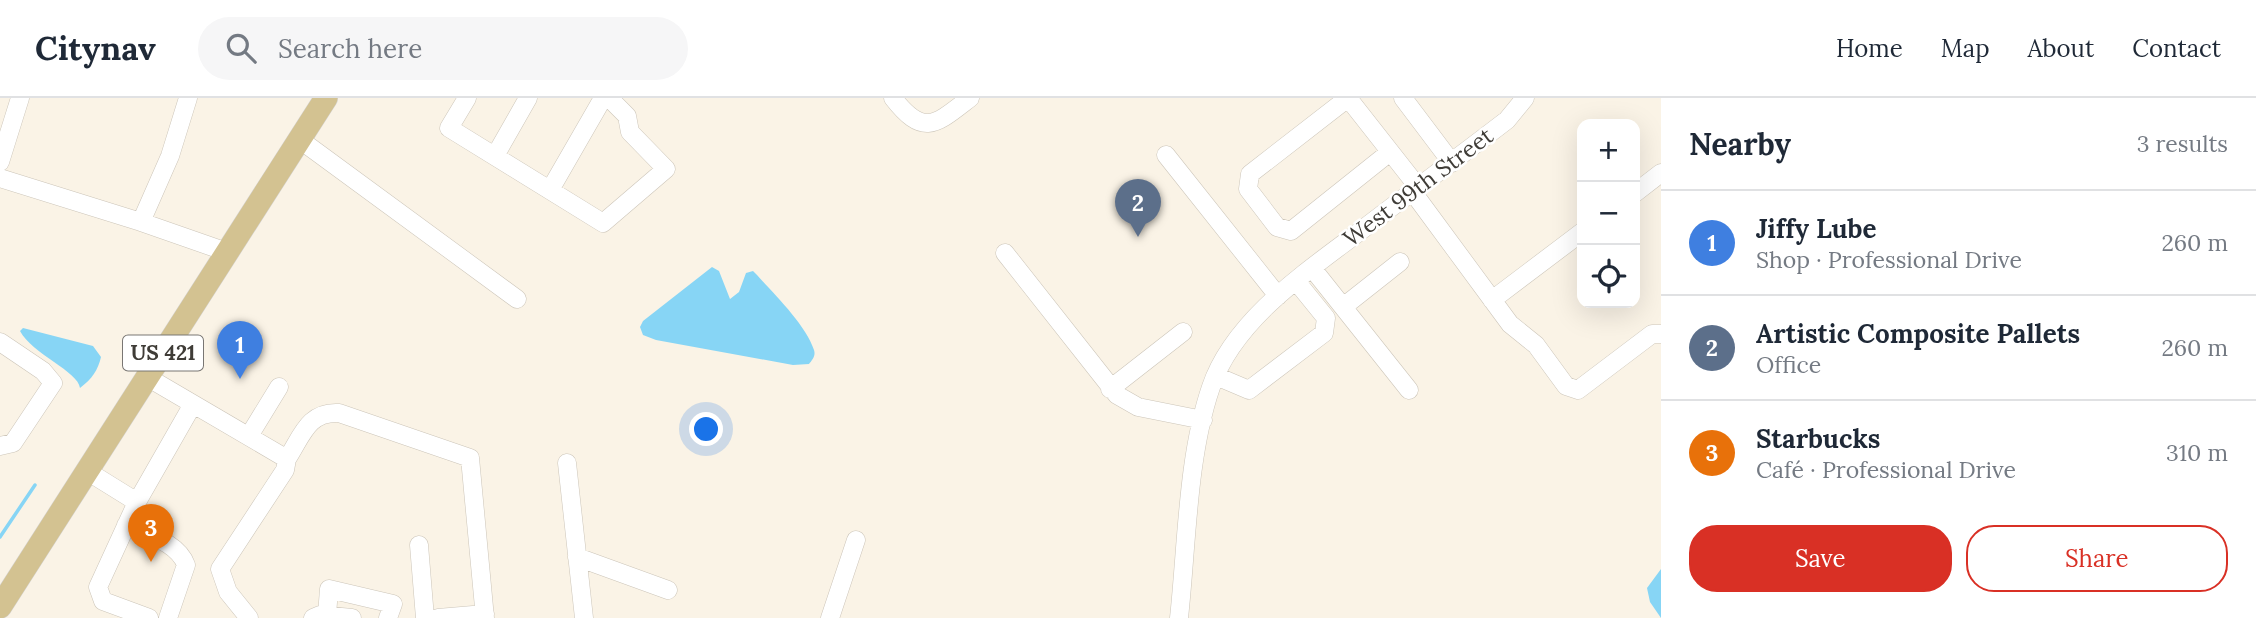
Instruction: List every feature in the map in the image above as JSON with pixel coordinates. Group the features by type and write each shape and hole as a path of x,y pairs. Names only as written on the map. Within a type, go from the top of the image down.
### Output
{"main road":[{"name":"US 421","path":"0,607 326,98"}],"street":[{"path":"0,162 20,98"},
{"path":"141,222 170,156 188,98"},
{"path":"467,98 449,128 603,223 667,169 629,132 627,116 609,98"},
{"path":"495,156 528,98"},
{"path":"550,190 603,98"},
{"path":"893,98 912,119 928,124 937,122 961,101"},
{"path":"1390,152 1291,231 1277,227 1248,189 1250,174 1348,98 1390,152 1510,324 1536,345 1566,386 1578,390 1652,334 1661,334"},
{"path":"1403,98 1452,163"},
{"name":"West 99th Street","path":"1180,618 1196,452 1211,386 1237,341 1278,296 1507,120 1525,98"},
{"path":"299,139 517,299"},
{"path":"1166,155 1278,296"},
{"path":"1640,188 1661,173"},
{"path":"0,178 227,252"},
{"path":"1492,300 1577,236"},
{"path":"1005,253 1110,389 1138,407 1203,420"},
{"path":"1343,307 1400,262"},
{"path":"1305,274 1343,307 1409,390"},
{"path":"1216,376 1249,390 1324,333 1326,318 1305,274"},
{"path":"1110,389 1183,332"},
{"path":"0,342 43,370 53,383 13,443 0,446"},
{"path":"147,377 288,459"},
{"path":"249,436 279,387"},
{"path":"149,618 103,601 98,587 137,502 193,404"},
{"path":"249,618 228,592 220,569 285,470 288,459 315,416 326,412 340,413 470,458 485,616 438,618"},
{"path":"567,463 584,618"},
{"path":"87,471 137,502"},
{"path":"126,525 173,547 184,559 186,565 168,618"},
{"path":"830,618 856,540"},
{"path":"419,545 425,618"},
{"path":"577,557 668,590"},
{"path":"352,618 320,617 328,589 393,604 388,618"}],"water":[{"path":"712,267 719,271 730,299 739,292 746,273 753,271 757,275 789,310 810,340 814,354 809,364 793,365 656,340 643,335 640,327 643,321"},
{"path":"23,328 93,346 101,357 94,374 80,388 71,375 26,339 20,331"},
{"path":"1661,569 1661,618 1650,602 1647,588"}],"waterway":[{"path":"0,537 35,485"}],"place":[{"name":"Artistic Composite Pallets","path":"1138,237"},
{"name":"Jiffy Lube","path":"240,379"},
{"name":"Starbucks","path":"151,562"}]}
